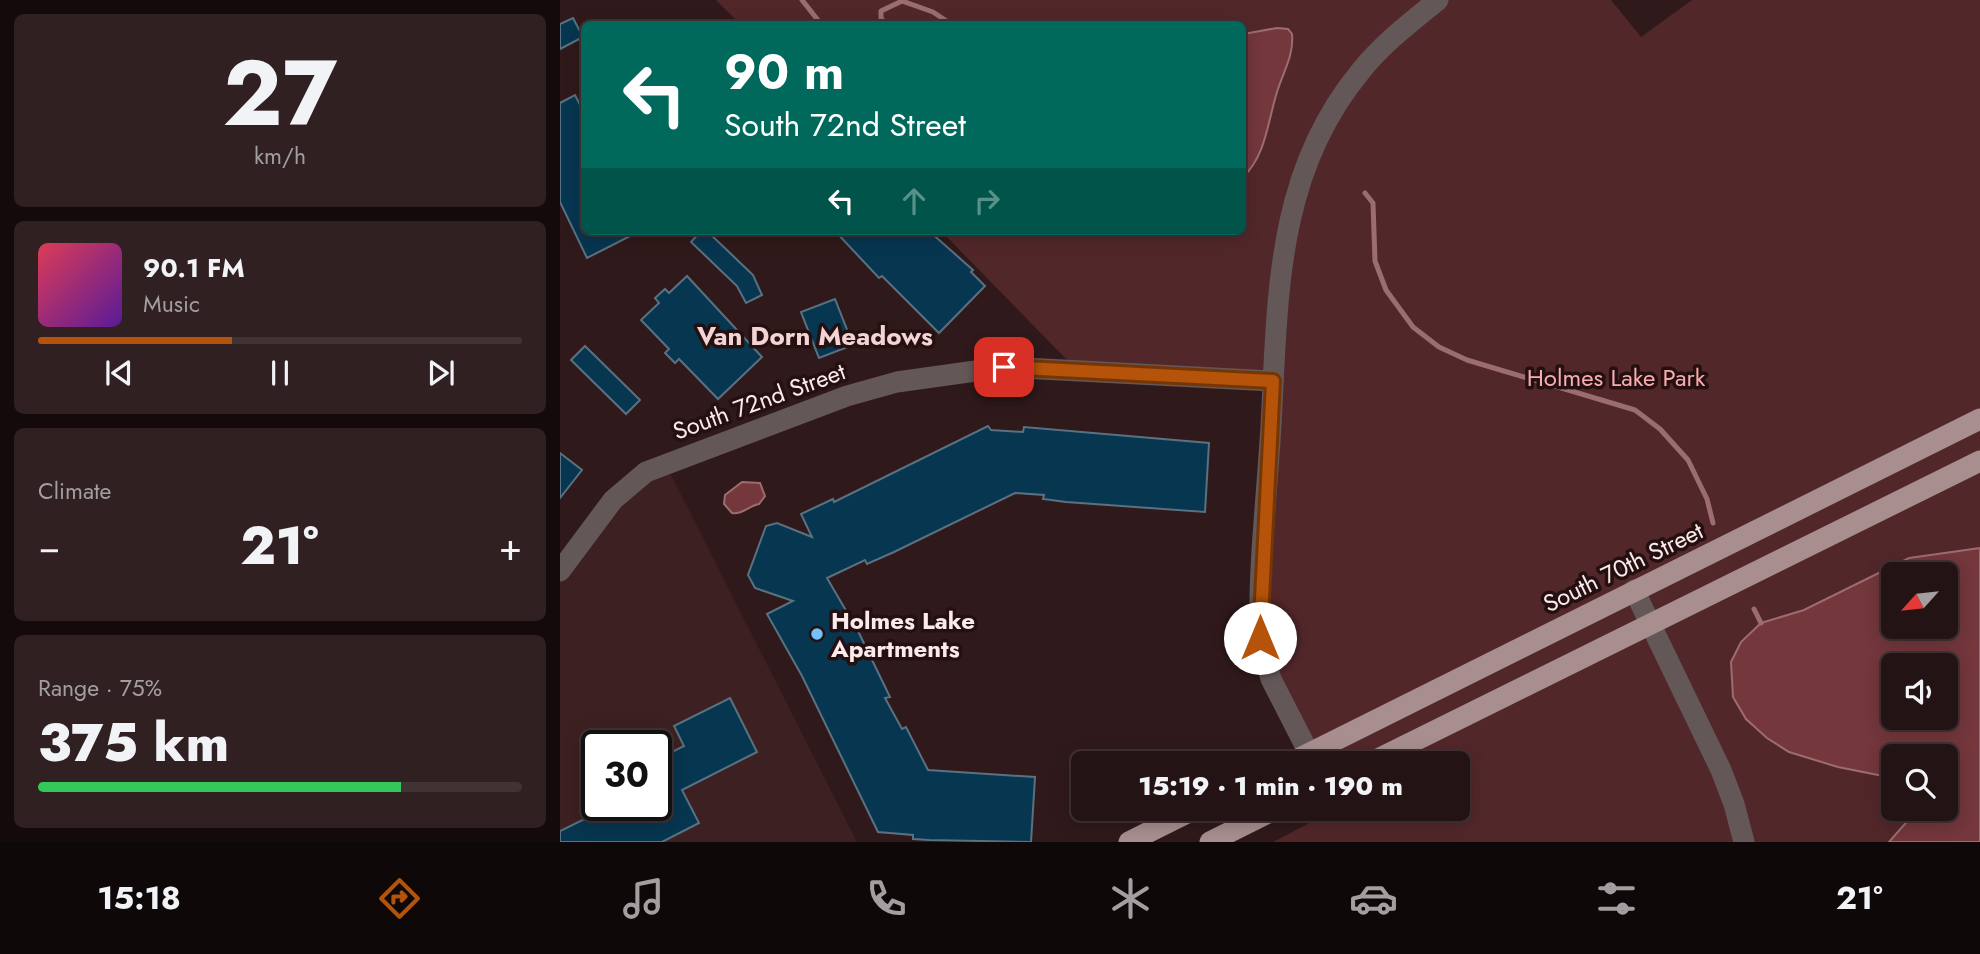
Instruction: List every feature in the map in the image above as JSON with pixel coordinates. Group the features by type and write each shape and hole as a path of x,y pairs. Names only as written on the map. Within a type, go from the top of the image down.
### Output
{"main road":[{"name":"South 70th Street","path":"1322,751 1634,590 1980,419"},
{"path":"1394,751 1980,461"},
{"path":"1129,842 1172,821"},
{"path":"1210,842 1252,821"}],"street":[{"path":"1301,751 1271,679 1260,638 1273,381 1283,249 1302,173 1320,131 1361,71 1438,0"},
{"name":"South 72nd Street","path":"560,571 613,500 646,472 836,400 897,382 1004,367 1273,381"},
{"path":"1634,590 1721,770 1744,842"}],"shaded area":[{"path":"1277,28 1288,29 1292,34 1292,42 1290,57 1265,137 1257,159 1246,174 1246,33"},
{"path":"665,463 857,842 560,842 560,571 613,500"},
{"path":"742,482 760,483 765,496 759,504 739,513 732,513 724,504 725,495"},
{"path":"1980,548 1980,842 1889,842 1907,821 1958,821 1958,744 1881,744 1881,776 1838,767 1789,752 1767,738 1746,719 1733,697 1731,662 1741,642 1761,623 1804,610 1881,572 1881,639 1958,639 1958,562 1901,562 1909,558"}],"green space":[{"name":"Holmes Lake Park","path":"716,0 1611,0 1641,37 1692,0 1980,0 1980,842 1273,842 1313,821 1470,821 1470,751 1308,751 1267,669 1273,381 1076,369 945,235 1246,235 1246,21 737,21"}],"building":[{"path":"573,18 581,38 560,49 560,24"},
{"path":"575,95 581,107 581,235 632,235 587,258 560,202 560,103"},
{"path":"697,235 711,235 753,275 762,295 746,303 737,286 691,242"},
{"path":"839,235 934,235 973,270 971,272 985,286 939,333 882,276 879,278"},
{"path":"687,276 762,357 718,399 679,359 675,363 665,353 669,349 641,320 659,303 655,298 665,289 669,293"},
{"path":"835,299 853,345 819,358 801,312"},
{"path":"585,346 640,400 626,414 571,360"},
{"name":"Holmes Lake Apartments","path":"988,426 991,430 1023,432 1024,427 1209,443 1205,512 1066,502 1043,499 1044,495 1015,493 894,552 867,564 865,560 827,578 859,633 890,697 885,698 902,729 906,727 928,770 1035,777 1031,842 913,839 913,835 878,832 802,676 767,614 793,601 755,588 748,575 766,526 777,523 812,537 801,514 833,499 834,502"},
{"path":"560,453 582,470 560,498"},
{"path":"730,698 757,752 682,790 699,823 662,842 560,842 560,831 581,821 672,821 672,752 684,746 674,726"}],"waterway":[{"path":"802,0 819,21"},
{"path":"884,21 881,11 902,1 933,12 946,21"},
{"path":"1365,193 1373,203 1375,261 1386,290 1413,327 1439,347 1467,360 1635,410 1660,429 1688,460 1707,499 1713,523"},
{"path":"1754,609 1761,623"}],"place":[{"name":"Holmes Lake Apartments","path":"817,634"}],"district":[{"name":"Van Dorn Meadows","path":"815,336"}],"route":[{"path":"1004,367 1273,381 1260,638"}]}
